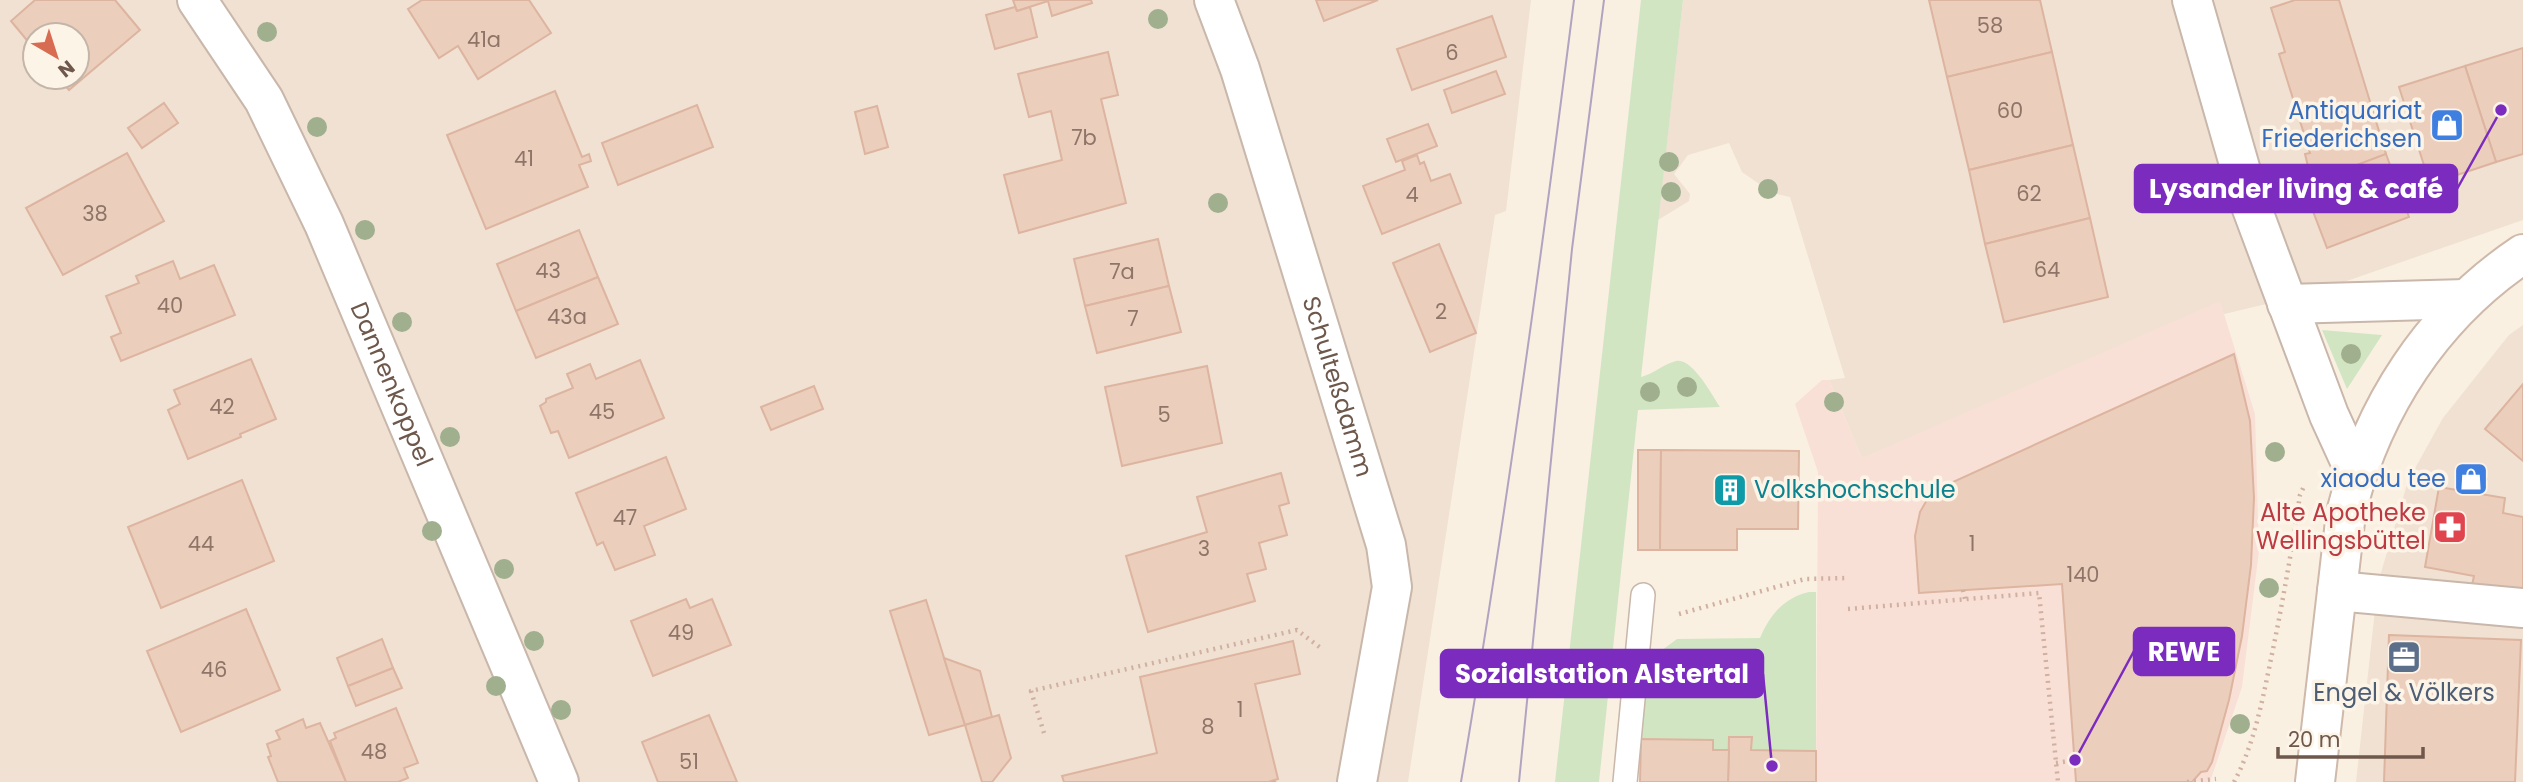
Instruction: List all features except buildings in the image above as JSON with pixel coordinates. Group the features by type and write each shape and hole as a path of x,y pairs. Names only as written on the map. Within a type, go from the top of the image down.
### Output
{"street":[{"name":"Dannenkoppel","path":"197,0 264,100 324,224 559,782"},
{"name":"Schulteßdamm","path":"1214,0 1241,69 1386,545 1392,587 1357,782"},
{"path":"2192,0 2251,206 2329,415 2356,474"},
{"path":"2315,782 2346,513 2356,474 2374,428 2399,382 2430,338 2466,299 2493,275 2523,254"},
{"path":"2287,304 2466,299"},
{"path":"2337,591 2523,608"}],"lane":[{"path":"1625,782 1643,595"}],"path":[{"path":"1640,624 1805,579 1848,578"},
{"path":"1964,590 1965,599"},
{"path":"1847,610 2039,593 2058,782"},
{"path":"1044,733 1031,691 1297,630 1322,649"},
{"path":"2056,763 2075,760"},
{"path":"2187,782 2216,779"}],"shaded area":[{"path":"0,0 1531,0 1506,211 1495,215 1408,782 0,782"},
{"path":"1683,0 2523,0 2523,220 2312,293 2195,321 1862,458 1829,380 1845,378 1790,197 1772,193 1742,172 1729,143 1688,155 1674,174 1690,194 1689,201 1658,220"},
{"path":"2220,301 2255,414 2259,551 2242,687 2210,782 1816,782 1818,472 1795,404 1822,380 1829,380 1862,458"},
{"path":"2523,325 2523,782 2356,782 2378,583 2408,481 2443,418 2509,335"}],"green space":[{"path":"1641,0 1683,0 1641,377 1672,362 1682,361 1701,378 1720,407 1638,410 1599,782 1555,782"},
{"path":"2322,330 2382,335 2347,389"},
{"path":"1816,592 1816,751 1751,750 1751,737 1729,737 1729,750 1713,750 1713,740 1641,739 1647,680 1654,656 1677,639 1760,638 1779,608 1792,598"}],"tram line":[{"path":"1461,782 1522,391 1574,0"},
{"path":"1519,782 1572,249 1604,0"}],"place":[{"name":"Lysander living & café","path":"2501,110"},
{"name":"Antiquariat Friederichsen","path":"2447,125"},
{"name":"xiaodu tee","path":"2471,479"},
{"name":"Volkshochschule","path":"1730,490"},
{"name":"Alte Apotheke Wellingsbüttel","path":"2450,527"},
{"name":"Engel & Völkers","path":"2404,657"},
{"name":"REWE","path":"2075,760"},
{"name":"Sozialstation Alstertal","path":"1772,766"}]}
